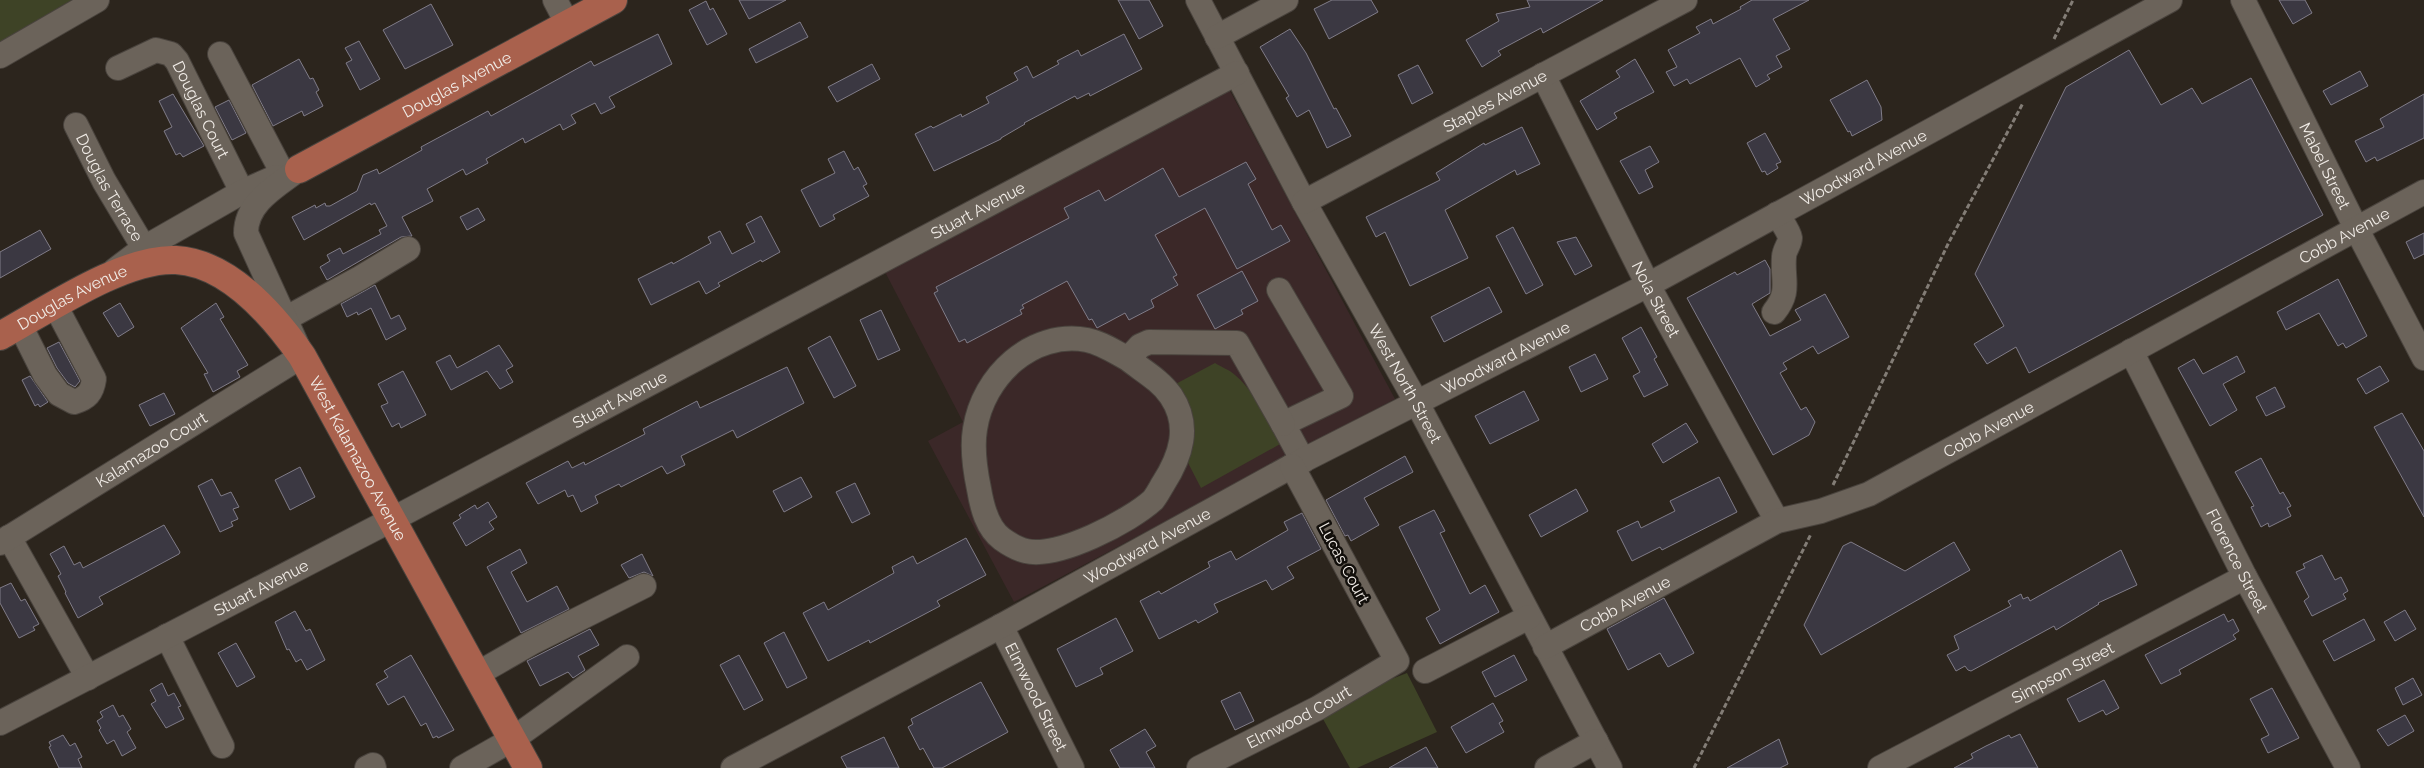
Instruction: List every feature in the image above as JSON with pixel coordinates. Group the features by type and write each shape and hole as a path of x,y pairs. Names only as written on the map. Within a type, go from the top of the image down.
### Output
{"main road":[{"name":"Douglas Avenue","path":"291,172 561,12 612,0"},
{"name":"West Kalamazoo Avenue","path":"104,278 157,261 176,260 214,270 234,284 285,332 302,356 393,519 528,768"},
{"name":"Douglas Avenue","path":"10,330 104,278"}],"street":[{"path":"0,56 97,0"},
{"name":"West North Street","path":"1198,0 1304,202 1417,403 1610,768"},
{"path":"1216,37 1286,0"},
{"name":"Staples Avenue","path":"1304,202 1686,0"},
{"name":"Woodward Avenue","path":"733,768 1000,626 1298,463 1648,285 2040,70 2142,7 2170,0"},
{"name":"Mabel Street","path":"2243,0 2356,228 2424,358"},
{"name":"Douglas Court","path":"118,68 156,50 170,54 177,61 242,192"},
{"path":"220,54 291,172"},
{"name":"Stuart Avenue","path":"0,723 393,519 1237,73"},
{"name":"Nola Street","path":"1543,75 1648,285 1777,521"},
{"name":"Douglas Terrace","path":"76,125 104,181 144,248"},
{"name":"Douglas Avenue","path":"104,278 144,248 242,192 291,172"},
{"name":"Douglas Avenue","path":"291,172 254,206 246,222 246,233 302,356"},
{"name":"Cobb Avenue","path":"1544,646 1777,521 1822,511 1869,494 2424,192"},
{"path":"1774,312 1783,301 1786,283 1784,255 1790,241 1790,236 1777,214"},
{"path":"285,319 408,249"},
{"path":"1279,290 1341,396 1283,424"},
{"path":"10,330 58,394 74,402 84,399 92,391 94,379 55,306"},
{"path":"1066,339 1087,340 1104,345 1128,359 1151,375 1172,398 1183,430 1182,444 1174,467 1154,498 1125,520 1078,543 1062,548 1027,551 1000,538 991,527 981,501 975,460 974,430 986,395 998,375 1019,356 1033,348 1066,339"},
{"name":"Lucas Court","path":"1128,359 1140,346 1149,342 1237,343 1283,424 1298,463 1397,661"},
{"name":"Florence Street","path":"2131,351 2245,577 2348,768"},
{"name":"Kalamazoo Court","path":"5,540 302,356"},
{"path":"5,540 88,678"},
{"name":"Simpson Street","path":"1880,768 1904,763 2245,577"},
{"path":"477,674 531,643 644,586"},
{"path":"1425,671 1529,617"},
{"name":"Elmwood Street","path":"1000,626 1072,768"},
{"path":"166,636 222,746"},
{"path":"462,768 513,739 627,657"},
{"name":"Elmwood Court","path":"1199,768 1318,708 1397,661"},
{"path":"1547,768 1596,741"},
{"path":"367,768 373,765 374,768"}],"path":[{"path":"2040,70 2073,0"},
{"path":"1694,768 1822,511 1842,464 1948,244 2025,100"}],"shaded area":[{"path":"1229,89 1395,399 1014,602 928,441 963,422 883,268"}],"green space":[{"path":"0,0 72,0 0,42"},
{"path":"1215,363 1233,373 1249,390 1282,443 1201,488 1185,457 1170,387"},
{"path":"1407,673 1437,732 1357,768 1350,768 1317,708"}],"building":[{"path":"739,0 786,0 749,19"},
{"path":"1118,0 1149,0 1163,26 1139,39"},
{"path":"1332,0 1371,0 1378,12 1329,39 1314,9"},
{"path":"1527,0 1603,0 1543,33 1541,28 1498,51 1501,55 1482,67 1466,40 1499,21 1496,14 1530,7"},
{"path":"1752,0 1809,0 1773,19 1790,49 1776,56 1782,67 1767,75 1770,79 1756,87 1740,58 1690,84 1687,79 1674,86 1666,72 1677,67 1668,50 1700,33 1696,27 1711,19 1713,24 1741,9 1740,7"},
{"path":"2279,0 2305,0 2312,13 2293,24"},
{"path":"706,1 710,10 713,8 727,34 707,45 689,10"},
{"path":"431,4 453,45 405,69 383,30"},
{"path":"800,22 808,37 756,63 749,49"},
{"path":"1290,29 1306,53 1334,109 1336,108 1351,136 1327,148 1309,110 1297,117 1286,98 1289,96 1260,47"},
{"path":"658,34 672,64 609,97 615,107 601,114 595,103 571,115 576,123 563,130 560,124 525,143 523,138 486,159 488,163 466,175 463,169 427,189 433,201 402,217 412,236 401,237 327,280 320,267 330,261 327,255 340,248 343,254 381,234 379,230 387,226 375,203 371,205 370,203 304,240 292,217 315,205 316,208 325,203 326,206 330,206 357,191 363,175 377,169 379,174 422,150 421,147 488,111 491,116 591,61 594,66"},
{"path":"1124,34 1142,69 1090,96 1089,93 1077,99 1075,96 1024,123 1001,139 934,171 915,134 931,126 933,128 961,114 962,117 989,103 986,97 1018,80 1014,73 1027,66 1033,78 1059,64 1057,61 1078,50 1081,56"},
{"path":"359,41 380,79 360,90 346,63 352,60 345,48"},
{"path":"2129,50 2161,105 2192,88 2202,104 2251,78 2323,215 2029,373 2016,347 1987,364 1974,344 2004,326 1975,274 2066,87"},
{"path":"299,59 310,79 313,78 319,90 316,92 323,106 304,116 302,111 273,126 252,85"},
{"path":"1635,59 1654,92 1614,113 1617,118 1597,130 1580,101 1620,77 1616,71"},
{"path":"872,64 880,79 837,102 828,87"},
{"path":"1418,65 1433,93 1412,104 1398,75"},
{"path":"2360,71 2368,86 2331,105 2323,91"},
{"path":"1867,80 1881,107 1882,120 1852,136 1830,100"},
{"path":"173,94 204,146 183,157 180,153 176,155 164,131 172,127 159,101"},
{"path":"2424,94 2424,138 2377,161 2375,157 2366,162 2355,141 2384,127 2380,119"},
{"path":"229,100 246,133 232,140 215,107"},
{"path":"1522,127 1540,164 1517,175 1515,170 1445,210 1468,258 1410,286 1385,232 1376,237 1366,217 1440,180 1436,173 1484,143 1485,145"},
{"path":"1765,133 1781,162 1776,164 1778,168 1767,175 1765,171 1762,172 1747,143"},
{"path":"1650,146 1659,162 1645,170 1653,187 1639,194 1620,161"},
{"path":"844,151 854,170 858,167 867,184 863,186 869,196 833,215 835,219 820,227 801,190 835,173 828,159"},
{"path":"1246,162 1256,179 1248,184 1272,230 1281,225 1290,241 1237,269 1205,208 1155,235 1177,275 1173,277 1178,285 1151,300 1154,307 1129,320 1125,313 1097,328 1092,319 1089,320 1067,281 1022,305 1024,308 1020,310 1022,314 967,343 965,339 959,342 934,293 938,291 936,287 1069,218 1064,208 1099,190 1105,201 1163,168 1179,197"},
{"path":"478,208 485,220 467,230 460,217"},
{"path":"761,216 780,252 718,283 720,286 706,294 699,281 651,305 638,279 672,262 673,264 711,243 708,237 720,231 732,254 755,242 746,224"},
{"path":"1513,227 1543,285 1526,294 1496,236"},
{"path":"40,230 51,249 0,278 0,252"},
{"path":"2424,233 2424,254 2414,259 2406,242"},
{"path":"1576,237 1592,266 1575,275 1557,242"},
{"path":"1765,260 1770,269 1770,293 1752,304 1770,336 1801,320 1795,310 1825,294 1849,337 1818,354 1813,346 1783,363 1787,369 1780,373 1801,410 1806,407 1815,422 1809,435 1773,455 1687,298 1735,272 1737,275"},
{"path":"1242,271 1258,301 1241,310 1243,314 1215,329 1197,295"},
{"path":"2338,279 2367,336 2346,348 2343,343 2338,346 2319,313 2286,330 2277,312"},
{"path":"375,285 391,319 399,315 406,329 386,340 371,308 358,315 357,312 347,317 341,304"},
{"path":"1489,287 1502,312 1444,342 1431,317"},
{"path":"120,303 134,327 118,337 103,313"},
{"path":"216,303 224,317 220,319 248,365 237,371 240,377 213,392 204,374 208,373 181,328"},
{"path":"881,310 900,350 878,360 860,320"},
{"path":"1641,327 1657,357 1654,359 1668,385 1644,397 1633,376 1640,372 1622,338"},
{"path":"830,336 856,386 834,398 808,348"},
{"path":"59,342 80,381 75,387 68,383 57,368 47,348"},
{"path":"499,345 513,366 506,370 513,382 500,389 487,371 451,390 436,362 450,355 457,368"},
{"path":"1595,354 1608,379 1581,392 1569,367"},
{"path":"2237,356 2245,372 2223,384 2237,410 2210,426 2178,368 2194,359 2203,374"},
{"path":"2380,366 2389,381 2366,394 2357,379"},
{"path":"787,367 804,403 737,438 733,430 681,456 685,465 667,474 662,466 621,487 619,484 595,496 598,503 581,512 573,495 568,497 565,490 538,504 526,483 568,461 572,468 584,462 585,465 645,434 643,429 697,401 700,408"},
{"path":"403,371 426,415 401,428 399,423 392,427 381,406 388,403 378,384"},
{"path":"30,376 48,402 40,407 38,404 35,406 22,380"},
{"path":"2275,387 2285,407 2266,416 2256,397"},
{"path":"1524,391 1539,420 1490,444 1475,416"},
{"path":"164,393 175,414 150,426 139,405"},
{"path":"2402,413 2424,451 2424,517 2374,427"},
{"path":"1686,423 1698,442 1663,463 1652,444"},
{"path":"1405,456 1413,472 1364,498 1379,525 1351,541 1348,535 1345,536 1326,500"},
{"path":"2261,458 2280,494 2283,492 2291,506 2287,508 2291,516 2269,527 2268,523 2261,527 2251,507 2254,506 2235,472"},
{"path":"300,467 315,497 290,510 275,480"},
{"path":"801,477 812,497 784,512 773,491"},
{"path":"1719,477 1737,512 1662,550 1660,547 1632,561 1617,531 1638,521 1641,528 1675,511 1670,501"},
{"path":"212,479 221,496 231,492 239,507 233,509 238,519 231,522 233,526 220,532 198,486"},
{"path":"855,483 870,514 852,523 836,492"},
{"path":"1576,489 1588,511 1541,537 1529,515"},
{"path":"488,502 497,517 489,522 494,529 466,546 453,523 461,518 459,515 475,505 477,509"},
{"path":"1434,510 1445,531 1440,533 1470,594 1485,585 1499,612 1440,644 1426,618 1440,610 1399,527"},
{"path":"1302,513 1321,549 1287,567 1294,578 1272,590 1266,580 1214,604 1218,612 1198,623 1196,620 1159,639 1140,601 1159,591 1161,594 1210,567 1208,562 1231,551 1236,560 1288,530 1284,522"},
{"path":"164,525 180,552 179,554 99,597 103,604 78,618 58,576 61,574 50,554 64,546 74,565 80,562 83,568"},
{"path":"966,538 986,575 937,601 940,606 870,643 869,640 828,661 803,613 824,602 828,610 894,573 892,567 913,556 917,564"},
{"path":"1851,542 1905,571 1954,542 1970,570 1821,655 1804,625 1843,546"},
{"path":"520,549 527,563 511,572 527,602 557,586 569,609 521,633 487,567"},
{"path":"2121,550 2137,585 2098,603 2056,630 2054,626 1971,671 1965,666 1956,671 1947,655 1959,649 1954,636 2011,606 2008,601 2021,594 2023,599 2028,597 2030,601"},
{"path":"642,554 653,576 644,572 629,578 621,565"},
{"path":"2322,555 2335,580 2341,577 2348,591 2343,594 2346,599 2312,616 2304,601 2309,597 2296,572 2305,568 2303,564"},
{"path":"11,583 21,601 25,599 39,624 33,627 35,630 19,638 0,603 0,588"},
{"path":"1664,598 1694,653 1668,667 1660,653 1628,670 1607,629"},
{"path":"2405,610 2416,629 2395,641 2384,622"},
{"path":"295,611 306,631 310,629 325,660 307,670 301,659 296,662 289,649 287,650 275,622"},
{"path":"2224,614 2228,622 2233,619 2239,631 2233,635 2236,639 2179,670 2181,674 2161,684 2145,655"},
{"path":"1116,618 1133,651 1100,668 1103,674 1076,687 1057,649"},
{"path":"2364,619 2375,640 2334,661 2323,641"},
{"path":"590,629 599,645 578,656 585,670 573,678 568,672 540,686 527,661"},
{"path":"784,632 807,678 787,688 764,643"},
{"path":"236,643 255,677 237,687 218,653"},
{"path":"411,655 454,730 438,738 437,736 433,738 426,723 421,726 404,696 388,705 376,684 388,677 384,671"},
{"path":"739,655 763,700 744,710 720,665"},
{"path":"1514,655 1527,680 1495,697 1482,672"},
{"path":"2413,678 2422,695 2403,705 2395,688"},
{"path":"2104,680 2119,708 2106,715 2103,710 2079,722 2067,699"},
{"path":"981,682 1008,732 942,768 934,768 923,748 920,750 908,727 913,724 911,719"},
{"path":"162,683 168,696 174,693 181,706 178,707 184,719 166,728 151,704 156,701 150,690"},
{"path":"2272,688 2299,738 2268,753 2261,739 2269,735 2250,699"},
{"path":"1240,692 1254,721 1235,730 1221,701"},
{"path":"1493,703 1503,721 1499,723 1504,732 1466,753 1451,727"},
{"path":"113,705 119,717 123,715 131,729 127,732 136,748 122,756 114,740 107,744 99,730 101,728 97,721 103,717 100,712"},
{"path":"2405,715 2414,731 2388,746 2377,730"},
{"path":"1145,729 1156,746 1146,752 1155,768 1120,768 1110,750"},
{"path":"2020,734 2038,768 1954,768 1973,758 1971,754 1986,746 2009,735 2011,738"},
{"path":"63,735 70,746 75,743 82,757 78,759 82,768 59,768 49,747 51,746 49,742"},
{"path":"884,737 899,768 847,768 841,757"},
{"path":"1779,739 1788,764 1780,768 1727,768"},
{"path":"1426,747 1438,768 1389,768"}]}
